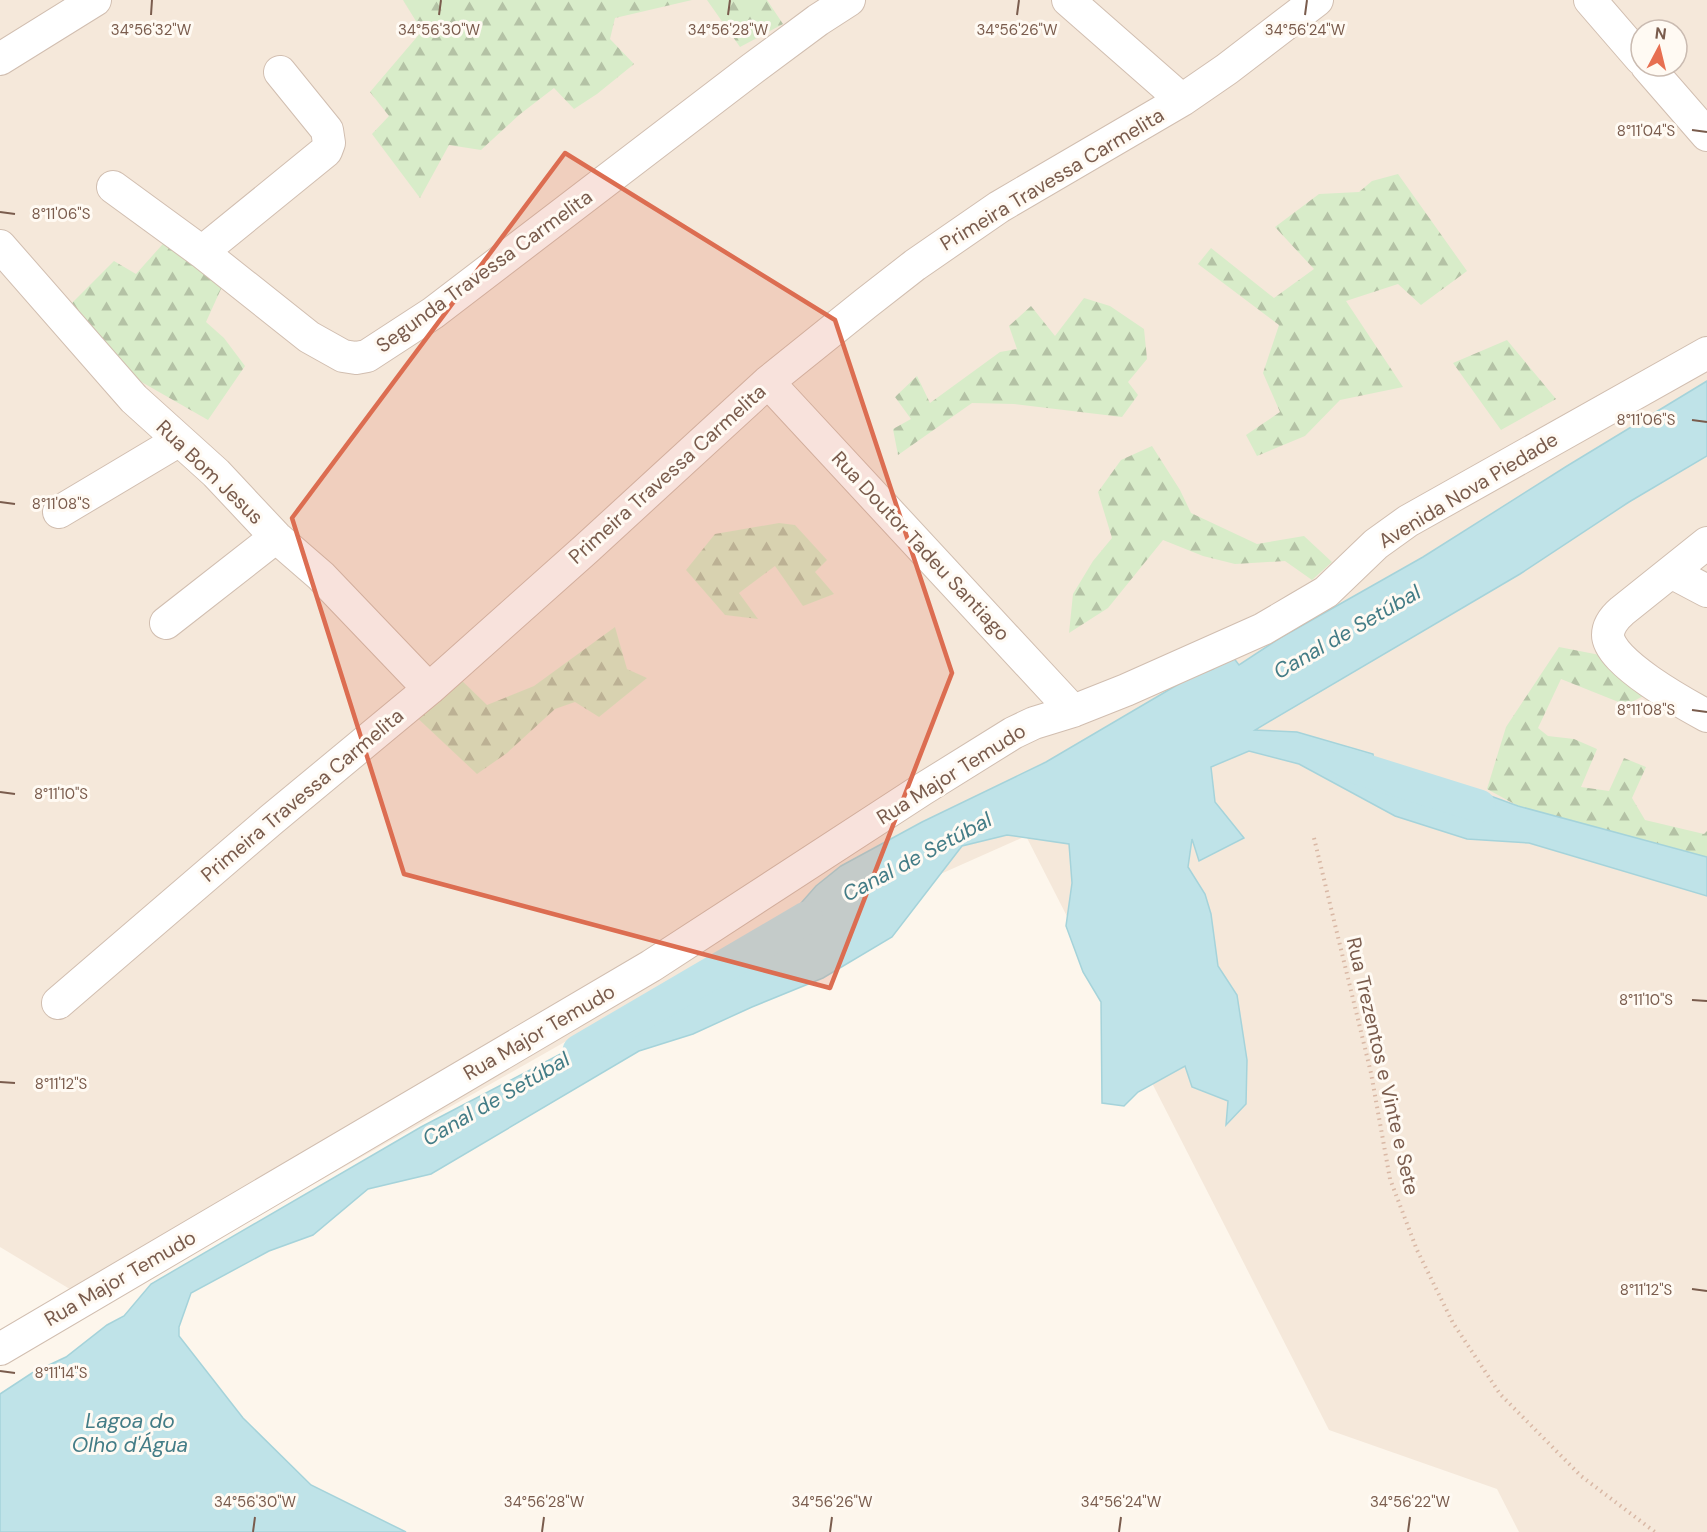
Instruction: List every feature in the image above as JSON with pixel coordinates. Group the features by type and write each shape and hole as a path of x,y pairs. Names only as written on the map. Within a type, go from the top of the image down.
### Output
{"street":[{"path":"0,59 95,0"},
{"name":"Segunda Travessa Carmelita","path":"114,187 202,252 309,337 343,356 356,358 367,356 433,313 752,69 849,0"},
{"path":"1068,0 1182,100"},
{"name":"Primeira Travessa Carmelita","path":"58,1003 429,688 586,549 768,382 915,265 999,207 1182,100 1227,69 1317,0"},
{"path":"1590,0 1629,46"},
{"path":"202,252 326,151 329,143 327,130 280,72"},
{"path":"1657,78 1707,135"},
{"name":"Rua Bom Jesus","path":"0,246 134,399 216,473 276,537 321,576 429,688"},
{"name":"Avenida Nova Piedade","path":"1074,711 1263,629 1326,592 1376,544 1408,521 1707,353"},
{"name":"Rua Doutor Tadeu Santiago","path":"768,382 1074,711"},
{"path":"59,512 178,441"},
{"path":"166,623 276,537"},
{"path":"1707,543 1622,611 1615,618 1608,636 1611,646 1622,660 1669,695 1707,716"},
{"path":"1671,573 1707,591"},
{"name":"Rua Major Temudo","path":"0,1349 651,966 995,744 1034,723 1074,711"}],"path":[{"name":"Rua Trezentos e Vinte e Sete","path":"1314,838 1371,1073 1390,1179 1417,1250 1448,1313 1500,1394 1581,1476 1655,1532"}],"highlighted area":[{"path":"565,153 835,320 952,673 830,988 404,874 292,518"}],"shaded area":[{"path":"0,0 1707,0 1707,1532 1519,1532 1497,1489 1329,1430 1026,836 570,1039 98,1306 0,1247"}],"green space":[{"path":"403,0 692,0 615,18 610,39 634,64 597,94 574,109 554,88 519,115 481,150 449,145 420,198 372,134 389,116 370,92 422,31"},
{"path":"707,0 767,0 783,24 740,47"},
{"path":"1398,174 1467,271 1421,305 1398,284 1346,301 1403,387 1340,400 1305,436 1257,456 1246,435 1280,412 1263,373 1279,325 1198,264 1211,248 1274,298 1314,269 1275,227 1319,194 1359,192 1372,181"},
{"path":"170,236 225,280 206,322 224,338 245,366 208,420 138,380 69,306 114,261 136,274"},
{"path":"1084,298 1110,306 1144,329 1147,359 1128,382 1138,395 1122,417 1014,404 972,403 898,455 893,429 911,419 895,397 917,376 930,403 1000,352 1017,349 1009,326 1031,306 1055,336"},
{"path":"1507,340 1556,399 1501,430 1453,363"},
{"path":"1152,446 1180,490 1191,513 1257,544 1304,536 1332,562 1312,580 1285,561 1235,564 1203,556 1163,540 1108,608 1069,633 1073,594 1093,561 1112,538 1098,492 1121,460"},
{"path":"779,523 795,525 827,560 815,572 834,594 803,606 775,566 739,593 758,619 725,615 686,570 715,534"},
{"path":"615,627 627,669 647,678 599,717 575,702 555,709 507,753 477,774 411,712 454,673 487,705 534,686"},
{"path":"1559,647 1605,656 1653,691 1626,705 1561,679 1538,728 1548,736 1574,739 1597,749 1581,787 1609,791 1624,758 1646,767 1632,798 1645,820 1704,834 1707,831 1707,857 1518,806 1487,789 1506,727"}],"water":[{"name":"Lagoa do Olho d'Água","path":"1707,381 1707,456 1629,502 1520,574 1255,730 1297,732 1373,754 1375,771 1404,785 1447,795 1458,784 1518,806 1707,857 1707,896 1529,843 1467,839 1395,816 1299,764 1249,751 1211,767 1215,802 1244,838 1199,861 1192,839 1188,867 1205,894 1211,914 1218,966 1237,995 1247,1060 1246,1104 1226,1125 1228,1101 1192,1087 1185,1066 1138,1092 1124,1106 1102,1103 1101,1002 1083,972 1066,926 1072,883 1069,844 1007,835 962,846 892,937 823,978 693,1034 639,1051 431,1174 368,1189 313,1235 269,1251 191,1293 179,1327 179,1336 243,1418 311,1485 406,1532 0,1532 0,1394 32,1373 66,1357 107,1325 124,1316 151,1284 421,1127 572,1048 667,1006 702,985 742,970 816,886 841,866 922,822 1046,762 1189,678 1213,669 1230,653 1239,665 1280,638 1423,557"}],"waterway":[{"path":"1345,764 1479,806"},
{"name":"Canal de Setúbal","path":"579,1051 806,918"}]}
